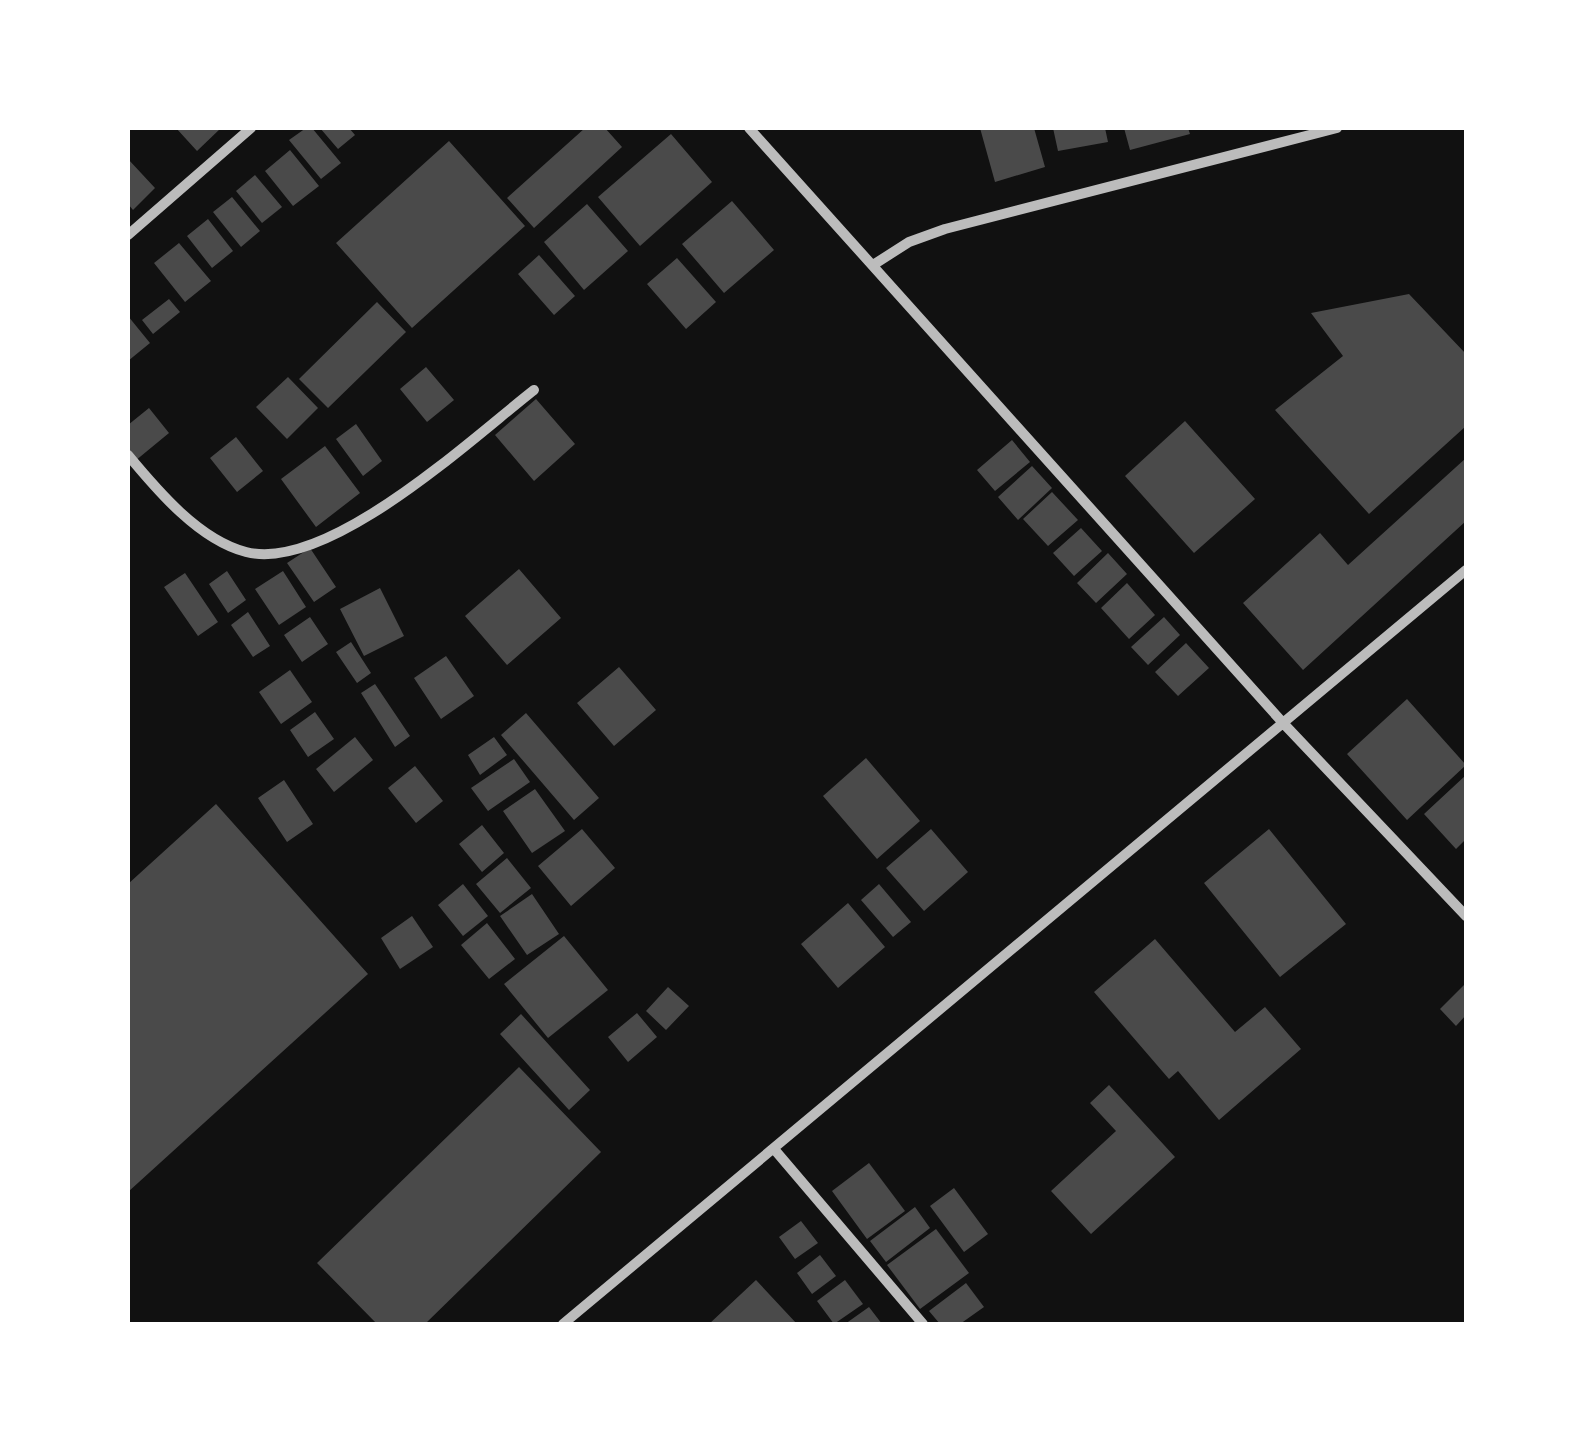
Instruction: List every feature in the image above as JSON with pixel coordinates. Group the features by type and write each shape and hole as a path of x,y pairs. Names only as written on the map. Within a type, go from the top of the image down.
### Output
{"street":[{"path":"128,235 251,128"},
{"path":"749,128 1284,724 1466,916"},
{"path":"872,265 910,242 945,230 1337,128"},
{"path":"128,455 153,485 208,532 246,552 276,552 324,543 372,514 534,390"},
{"path":"563,1324 1466,570"},
{"path":"774,1149 923,1324"}],"building":[{"path":"176,128 221,128 197,151"},
{"path":"312,128 341,163 321,179 289,140"},
{"path":"320,128 349,128 355,135 338,149"},
{"path":"585,128 605,128 622,147 534,228 507,198"},
{"path":"980,128 1034,128 1045,167 995,182"},
{"path":"1053,128 1105,128 1108,142 1058,151"},
{"path":"1124,128 1188,128 1190,134 1130,150"},
{"path":"671,134 712,182 640,246 598,197"},
{"path":"449,141 525,226 412,328 336,243"},
{"path":"290,150 319,186 293,206 265,171"},
{"path":"128,159 155,188 133,210 128,204"},
{"path":"255,175 282,207 262,223 236,191"},
{"path":"232,197 260,231 241,247 213,212"},
{"path":"732,201 774,250 724,293 682,244"},
{"path":"587,204 628,251 584,290 544,242"},
{"path":"208,219 233,251 212,268 187,236"},
{"path":"179,243 211,281 185,302 154,263"},
{"path":"539,255 575,296 554,315 518,274"},
{"path":"677,258 716,302 686,329 647,284"},
{"path":"1409,294 1466,354 1466,426 1369,514 1275,410 1343,356 1311,313"},
{"path":"169,299 180,312 153,334 142,320"},
{"path":"377,302 406,332 328,408 299,379"},
{"path":"128,316 150,343 128,361"},
{"path":"426,367 454,400 427,422 400,389"},
{"path":"288,377 318,408 287,439 256,407"},
{"path":"536,399 575,444 534,481 495,435"},
{"path":"149,408 169,433 135,461 128,452 128,425"},
{"path":"1185,421 1255,499 1194,553 1125,476"},
{"path":"356,424 382,461 363,476 336,439"},
{"path":"236,437 263,471 237,492 210,458"},
{"path":"1012,440 1030,462 995,491 977,470"},
{"path":"325,446 360,493 316,527 281,479"},
{"path":"1466,458 1466,521 1303,670 1243,603 1320,533 1348,565"},
{"path":"1032,466 1052,488 1018,520 998,497"},
{"path":"1052,492 1078,520 1048,546 1023,519"},
{"path":"1081,528 1102,551 1074,576 1053,553"},
{"path":"310,548 336,587 314,602 287,563"},
{"path":"1108,553 1127,574 1096,603 1077,583"},
{"path":"519,569 561,618 507,665 465,616"},
{"path":"227,571 246,600 228,613 209,584"},
{"path":"283,571 306,607 279,625 255,589"},
{"path":"185,573 218,622 198,636 164,587"},
{"path":"1127,583 1155,615 1129,639 1101,608"},
{"path":"380,588 404,636 364,656 340,609"},
{"path":"248,612 270,646 253,657 231,625"},
{"path":"310,617 328,644 302,662 284,635"},
{"path":"1164,617 1180,635 1148,665 1131,647"},
{"path":"351,642 371,673 357,683 336,652"},
{"path":"1186,643 1209,668 1178,696 1155,672"},
{"path":"446,656 474,696 441,719 414,678"},
{"path":"619,667 656,710 614,746 577,703"},
{"path":"290,670 312,702 281,724 259,692"},
{"path":"375,684 410,736 395,747 361,693"},
{"path":"1407,699 1466,765 1407,820 1347,754"},
{"path":"315,712 334,739 308,757 290,730"},
{"path":"526,713 599,798 574,820 501,735"},
{"path":"355,737 373,760 334,792 316,769"},
{"path":"494,737 507,755 480,775 468,755"},
{"path":"866,758 920,821 877,859 823,796"},
{"path":"514,759 530,782 488,811 471,788"},
{"path":"415,766 443,801 416,823 388,788"},
{"path":"1466,775 1466,839 1456,849 1424,814"},
{"path":"284,780 313,824 287,842 258,798"},
{"path":"535,789 565,831 532,853 503,811"},
{"path":"216,804 368,974 128,1192 128,884"},
{"path":"482,825 504,853 482,872 459,844"},
{"path":"582,829 615,868 571,906 538,866"},
{"path":"931,829 968,872 924,911 886,868"},
{"path":"1269,829 1346,924 1280,977 1204,883"},
{"path":"507,858 531,888 500,913 476,884"},
{"path":"463,884 488,916 463,936 438,905"},
{"path":"879,884 911,922 893,937 861,900"},
{"path":"532,894 559,934 527,955 500,916"},
{"path":"848,903 885,947 838,988 801,944"},
{"path":"412,916 433,947 400,969 381,938"},
{"path":"487,923 515,959 489,979 461,945"},
{"path":"564,936 608,990 548,1038 504,984"},
{"path":"1155,939 1235,1032 1265,1007 1301,1049 1219,1120 1178,1071 1169,1079 1094,992"},
{"path":"1466,983 1466,1015 1456,1026 1440,1009"},
{"path":"668,987 689,1006 666,1030 646,1011"},
{"path":"637,1013 657,1037 628,1062 608,1037"},
{"path":"521,1014 590,1090 569,1110 500,1034"},
{"path":"519,1067 601,1152 425,1324 377,1324 317,1263"},
{"path":"1109,1085 1175,1157 1091,1234 1051,1191 1116,1131 1090,1103"},
{"path":"869,1163 905,1211 867,1239 832,1191"},
{"path":"954,1188 988,1234 964,1252 930,1206"},
{"path":"915,1207 930,1228 886,1262 870,1241"},
{"path":"801,1221 818,1243 795,1259 779,1237"},
{"path":"936,1229 969,1273 920,1309 887,1265"},
{"path":"820,1255 836,1276 812,1294 797,1273"},
{"path":"756,1280 797,1324 709,1324"},
{"path":"845,1280 863,1304 834,1324 817,1301"},
{"path":"966,1283 984,1307 960,1324 940,1324 929,1311"},
{"path":"869,1307 882,1324 845,1324"}]}
